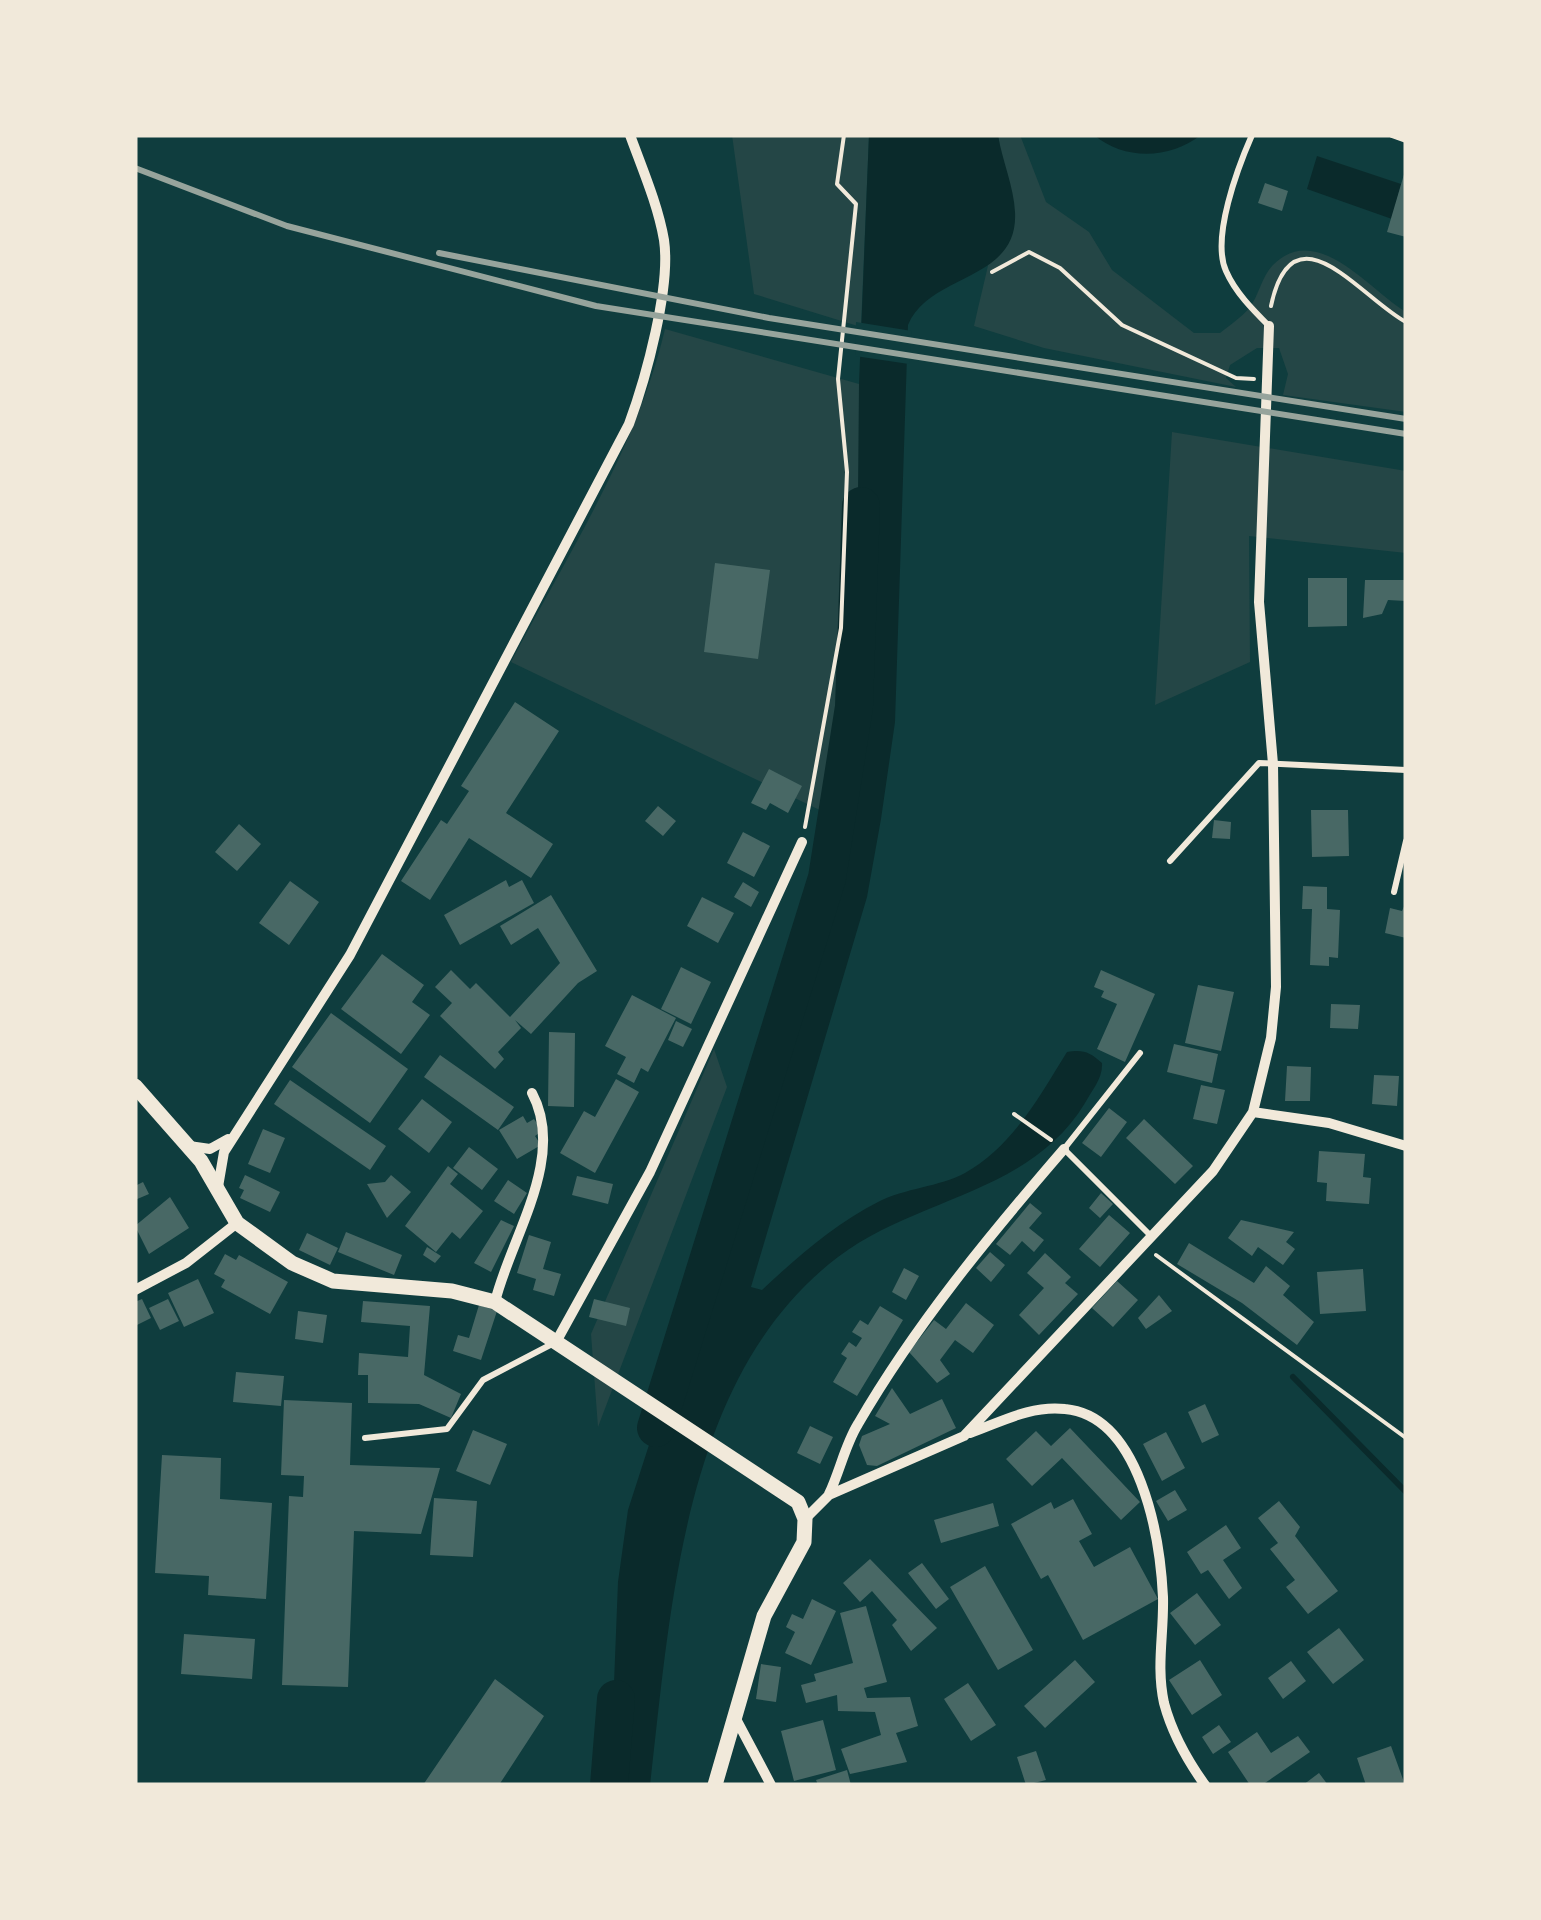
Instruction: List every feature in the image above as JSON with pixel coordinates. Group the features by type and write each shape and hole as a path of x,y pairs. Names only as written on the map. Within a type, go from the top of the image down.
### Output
{"street":[{"path":"222,1202 218,1172 237,1132 350,955 630,424 648,371 665,260 660,224 630,135"},
{"path":"964,1436 1213,1172 1253,1112 1271,1038 1276,988 1272,764 1258,602 1269,326"},
{"path":"556,1342 650,1172 802,842"},
{"path":"135,1086 187,1146 237,1223 292,1263 332,1281 464,1293 495,1302 798,1502 805,1519 800,1553 764,1616 716,1785"},
{"path":"495,1302 538,1170 543,1123 532,1093"},
{"path":"1253,1112 1330,1122 1406,1146"},
{"path":"187,1146 210,1149 237,1132"},
{"path":"829,1495 856,1426 917,1330 1060,1146"},
{"path":"135,1290 186,1263 237,1223"},
{"path":"805,1519 829,1495 1031,1410 1093,1415 1140,1471 1163,1599 1157,1654 1164,1705 1184,1757 1205,1785"},
{"path":"736,1716 771,1785"}],"lane":[{"path":"1252,135 1238,166 1223,229 1224,268 1250,307 1269,326"},
{"path":"1392,135 1406,140"},
{"path":"1170,862 1259,763 1406,770"},
{"path":"1394,892 1406,841"},
{"path":"1140,1053 1060,1146 1149,1242"},
{"path":"365,1438 447,1430 483,1380 556,1342"}],"path":[{"path":"802,842 841,628 847,472 838,379 856,204 837,184 844,135"},
{"path":"992,272 1030,252 1060,268 1122,325 1236,378 1264,380"},
{"path":"1269,326 1282,274 1299,260 1312,259 1341,271 1384,311 1406,322"},
{"path":"1014,1114 1060,1146"},
{"path":"1149,1242 1406,1438"}],"shaded area":[{"path":"732,135 869,135 861,327 754,294"},
{"path":"869,135 998,135 1015,212 1012,235 1003,252 988,265 934,295 908,325 895,722 881,819 867,897 751,1287 762,1290 817,1242 878,1202 955,1178 982,1162 1024,1119 1067,1052 1090,1054 1102,1063 1102,1068 1085,1103 1062,1133 1034,1157 1004,1176 902,1220 838,1257 786,1306 746,1364 716,1429 694,1498 666,1644 650,1785 610,1785 618,1582 628,1510 823,906 844,823 856,716 859,384"},
{"path":"998,135 1020,135 1046,202 1089,232 1112,270 1194,333 1220,333 1236,321 1250,307 1269,269 1290,253 1324,254 1342,263 1406,312 1406,412 1283,395 1288,374 1279,348 1257,348 1230,365 1226,378 1236,387 1044,348 974,326 999,207"},
{"path":"1094,135 1201,135 1176,149 1148,154 1119,149"},
{"path":"1317,156 1401,184 1392,219 1307,189"},
{"path":"665,329 859,384 860,603 828,814 511,662 619,458 653,373"},
{"path":"1172,432 1406,471 1406,553 1249,536 1250,662 1155,705"},
{"path":"714,1049 727,1087 598,1427 591,1334"}],"pier":[{"path":"856,322 912,331 909,364 855,356"}],"building":[{"path":"1406,171 1406,237 1387,232"},
{"path":"1265,183 1288,191 1282,211 1258,203"},
{"path":"715,563 770,570 758,659 704,652"},
{"path":"1308,578 1347,578 1347,626 1308,627"},
{"path":"1365,580 1406,580 1406,601 1388,600 1382,614 1363,618"},
{"path":"515,702 559,731 506,813 553,844 531,878 469,838 430,900 401,881 441,820 447,824 469,791 461,786"},
{"path":"769,769 802,786 788,813 770,803 766,810 751,803"},
{"path":"658,806 676,821 663,836 645,821"},
{"path":"1311,810 1348,810 1349,856 1312,857"},
{"path":"1214,820 1231,822 1230,839 1212,838"},
{"path":"239,824 261,844 237,871 215,852"},
{"path":"743,832 770,846 754,877 727,863"},
{"path":"506,880 509,887 522,880 534,903 460,945 444,915"},
{"path":"290,881 319,902 289,945 259,923"},
{"path":"743,882 759,892 751,907 734,897"},
{"path":"1303,886 1327,887 1327,909 1340,910 1338,958 1329,957 1329,966 1310,965 1312,909 1302,909"},
{"path":"551,895 597,971 578,983 531,1034 515,1020 521,1028 498,1052 504,1059 495,1069 440,1016 452,1003 435,987 451,970 470,989 476,983 510,1017 560,963 538,928 511,945 500,926"},
{"path":"702,897 734,913 718,943 687,926"},
{"path":"1406,902 1406,938 1385,933 1390,908 1402,911"},
{"path":"382,954 424,985 412,1002 430,1015 401,1054 341,1009"},
{"path":"681,967 711,982 691,1024 661,1009"},
{"path":"1101,970 1155,994 1125,1062 1097,1049 1117,1004 1101,997 1104,991 1094,987"},
{"path":"1198,985 1234,992 1221,1051 1185,1043"},
{"path":"632,995 676,1018 648,1072 641,1068 634,1083 617,1074 626,1057 605,1046"},
{"path":"1331,1004 1360,1005 1358,1029 1330,1028"},
{"path":"331,1013 408,1069 370,1123 292,1067"},
{"path":"676,1021 692,1029 683,1047 668,1040"},
{"path":"549,1032 575,1033 574,1107 548,1106"},
{"path":"1174,1044 1218,1054 1212,1083 1167,1072"},
{"path":"440,1055 514,1107 498,1130 424,1077"},
{"path":"1287,1066 1311,1067 1310,1101 1285,1101"},
{"path":"1374,1075 1399,1076 1397,1106 1372,1104"},
{"path":"616,1079 639,1092 595,1173 560,1153 584,1111 595,1117"},
{"path":"290,1080 386,1146 370,1170 274,1104"},
{"path":"1201,1085 1225,1090 1217,1124 1193,1119"},
{"path":"422,1099 452,1122 429,1153 398,1129"},
{"path":"1109,1108 1127,1122 1101,1157 1082,1143"},
{"path":"523,1116 527,1123 534,1119 542,1131 535,1136 541,1145 517,1159 499,1130"},
{"path":"1144,1119 1193,1166 1175,1184 1126,1138"},
{"path":"263,1129 285,1138 270,1173 248,1164"},
{"path":"469,1147 498,1169 482,1190 453,1168"},
{"path":"1319,1151 1365,1154 1363,1177 1371,1178 1369,1204 1326,1201 1327,1183 1317,1182"},
{"path":"448,1166 458,1174 450,1184 483,1211 460,1239 452,1232 436,1252 405,1226"},
{"path":"245,1175 280,1192 270,1212 240,1198 244,1190 239,1188"},
{"path":"391,1175 411,1192 387,1218 367,1184 385,1182"},
{"path":"577,1176 613,1184 608,1204 572,1195"},
{"path":"508,1180 527,1193 514,1214 494,1201"},
{"path":"143,1182 149,1194 135,1200 135,1186"},
{"path":"1101,1193 1113,1204 1100,1218 1089,1208"},
{"path":"170,1197 189,1228 149,1254 135,1226"},
{"path":"1030,1203 1042,1213 1029,1228 1044,1240 1034,1252 1022,1241 1010,1255 996,1244"},
{"path":"1109,1215 1130,1233 1100,1267 1079,1249"},
{"path":"501,1220 514,1226 491,1272 474,1263"},
{"path":"1241,1220 1294,1232 1286,1242 1295,1249 1283,1265 1258,1247 1252,1256 1228,1238"},
{"path":"346,1232 402,1255 394,1275 338,1252"},
{"path":"307,1233 338,1248 330,1265 299,1250"},
{"path":"529,1235 551,1242 543,1269 561,1274 554,1296 533,1290 536,1279 517,1273"},
{"path":"1189,1243 1254,1283 1266,1266 1290,1286 1283,1295 1314,1322 1297,1345 1242,1303 1177,1264"},
{"path":"427,1247 441,1256 435,1263 423,1255"},
{"path":"990,1252 1005,1265 991,1282 976,1268"},
{"path":"1045,1253 1071,1277 1065,1283 1078,1294 1039,1335 1019,1315 1044,1288 1027,1273"},
{"path":"225,1254 236,1260 239,1255 288,1282 270,1314 221,1287 225,1280 214,1274"},
{"path":"904,1268 919,1276 906,1300 892,1292"},
{"path":"1363,1269 1366,1311 1320,1314 1317,1272"},
{"path":"198,1279 214,1313 184,1327 168,1293"},
{"path":"1117,1281 1138,1300 1113,1327 1092,1308"},
{"path":"1159,1295 1172,1311 1146,1329 1138,1318"},
{"path":"142,1299 151,1318 135,1326 135,1302"},
{"path":"168,1299 179,1321 160,1330 149,1308"},
{"path":"594,1299 630,1308 626,1326 589,1317"},
{"path":"363,1301 430,1306 424,1375 461,1394 451,1418 419,1404 368,1403 368,1375 358,1375 359,1353 408,1357 410,1326 361,1322"},
{"path":"966,1303 994,1325 973,1353 955,1340 940,1360 950,1374 937,1383 909,1352 934,1320 946,1329"},
{"path":"479,1305 497,1311 481,1360 453,1351 458,1335 469,1338"},
{"path":"880,1306 903,1320 857,1396 833,1382 847,1358 841,1354 849,1342 856,1347 862,1338 852,1332 860,1320 868,1325"},
{"path":"298,1311 327,1315 323,1343 295,1339"},
{"path":"236,1372 284,1376 281,1406 233,1402"},
{"path":"892,1388 910,1414 942,1399 956,1428 877,1466 867,1465 859,1445 862,1436 890,1424 875,1416"},
{"path":"284,1400 352,1403 350,1465 440,1468 421,1534 354,1531 348,1687 282,1685 289,1496 303,1497 304,1476 281,1475"},
{"path":"1205,1404 1219,1435 1202,1443 1188,1412"},
{"path":"810,1426 833,1437 820,1464 797,1453"},
{"path":"1070,1428 1140,1502 1121,1520 1062,1458 1032,1486 1006,1459 1036,1431 1051,1446"},
{"path":"473,1430 507,1444 490,1485 456,1471"},
{"path":"1166,1432 1185,1468 1162,1481 1143,1444"},
{"path":"162,1455 221,1458 220,1499 272,1503 266,1599 208,1595 209,1576 155,1573"},
{"path":"1175,1490 1187,1510 1168,1521 1156,1501"},
{"path":"434,1498 477,1501 473,1557 430,1555"},
{"path":"1073,1499 1092,1534 1079,1541 1094,1567 1130,1547 1158,1599 1083,1640 1048,1575 1041,1579 1011,1524 1051,1502 1054,1509"},
{"path":"1279,1501 1300,1527 1295,1536 1338,1591 1308,1614 1286,1587 1295,1580 1270,1549 1278,1543 1258,1518"},
{"path":"993,1503 999,1526 941,1543 934,1520"},
{"path":"1226,1525 1241,1548 1223,1560 1242,1588 1229,1599 1208,1570 1201,1574 1187,1552"},
{"path":"870,1559 937,1628 911,1651 892,1625 897,1620 872,1591 860,1602 843,1583"},
{"path":"922,1563 949,1599 936,1609 908,1573"},
{"path":"985,1566 1033,1650 998,1670 950,1587"},
{"path":"1197,1593 1221,1625 1195,1645 1170,1613"},
{"path":"812,1599 836,1611 811,1665 785,1653 795,1632 786,1627 792,1614 803,1619"},
{"path":"866,1606 887,1682 864,1688 867,1698 910,1697 918,1726 896,1733 907,1762 850,1774 841,1749 881,1735 875,1712 838,1711 837,1695 806,1703 801,1685 816,1681 814,1674 853,1663 840,1613"},
{"path":"1339,1628 1364,1660 1333,1684 1307,1652"},
{"path":"184,1634 255,1639 252,1679 181,1674"},
{"path":"1075,1660 1095,1682 1045,1728 1024,1706"},
{"path":"1200,1660 1222,1695 1192,1715 1169,1680"},
{"path":"1291,1661 1306,1681 1283,1699 1268,1678"},
{"path":"761,1664 781,1667 776,1702 756,1699"},
{"path":"495,1679 544,1716 499,1785 423,1785"},
{"path":"968,1683 996,1725 971,1741 944,1699"},
{"path":"823,1720 836,1770 794,1781 781,1731"},
{"path":"1219,1725 1231,1742 1213,1754 1202,1737"},
{"path":"1257,1732 1271,1753 1298,1736 1310,1752 1262,1785 1250,1785 1228,1752"},
{"path":"1391,1746 1405,1785 1366,1785 1357,1758"},
{"path":"1036,1751 1046,1780 1026,1785 1017,1757"},
{"path":"847,1770 851,1785 818,1785 816,1780"},
{"path":"1319,1773 1328,1785 1303,1785"}],"waterway":[{"path":"656,1428 827,878 854,707 861,506"},
{"path":"1293,1377 1406,1492"},
{"path":"609,1785 616,1699"}],"railway":[{"path":"135,168 287,226 596,306 1406,434"},
{"path":"439,253 769,318 1406,419"}]}
